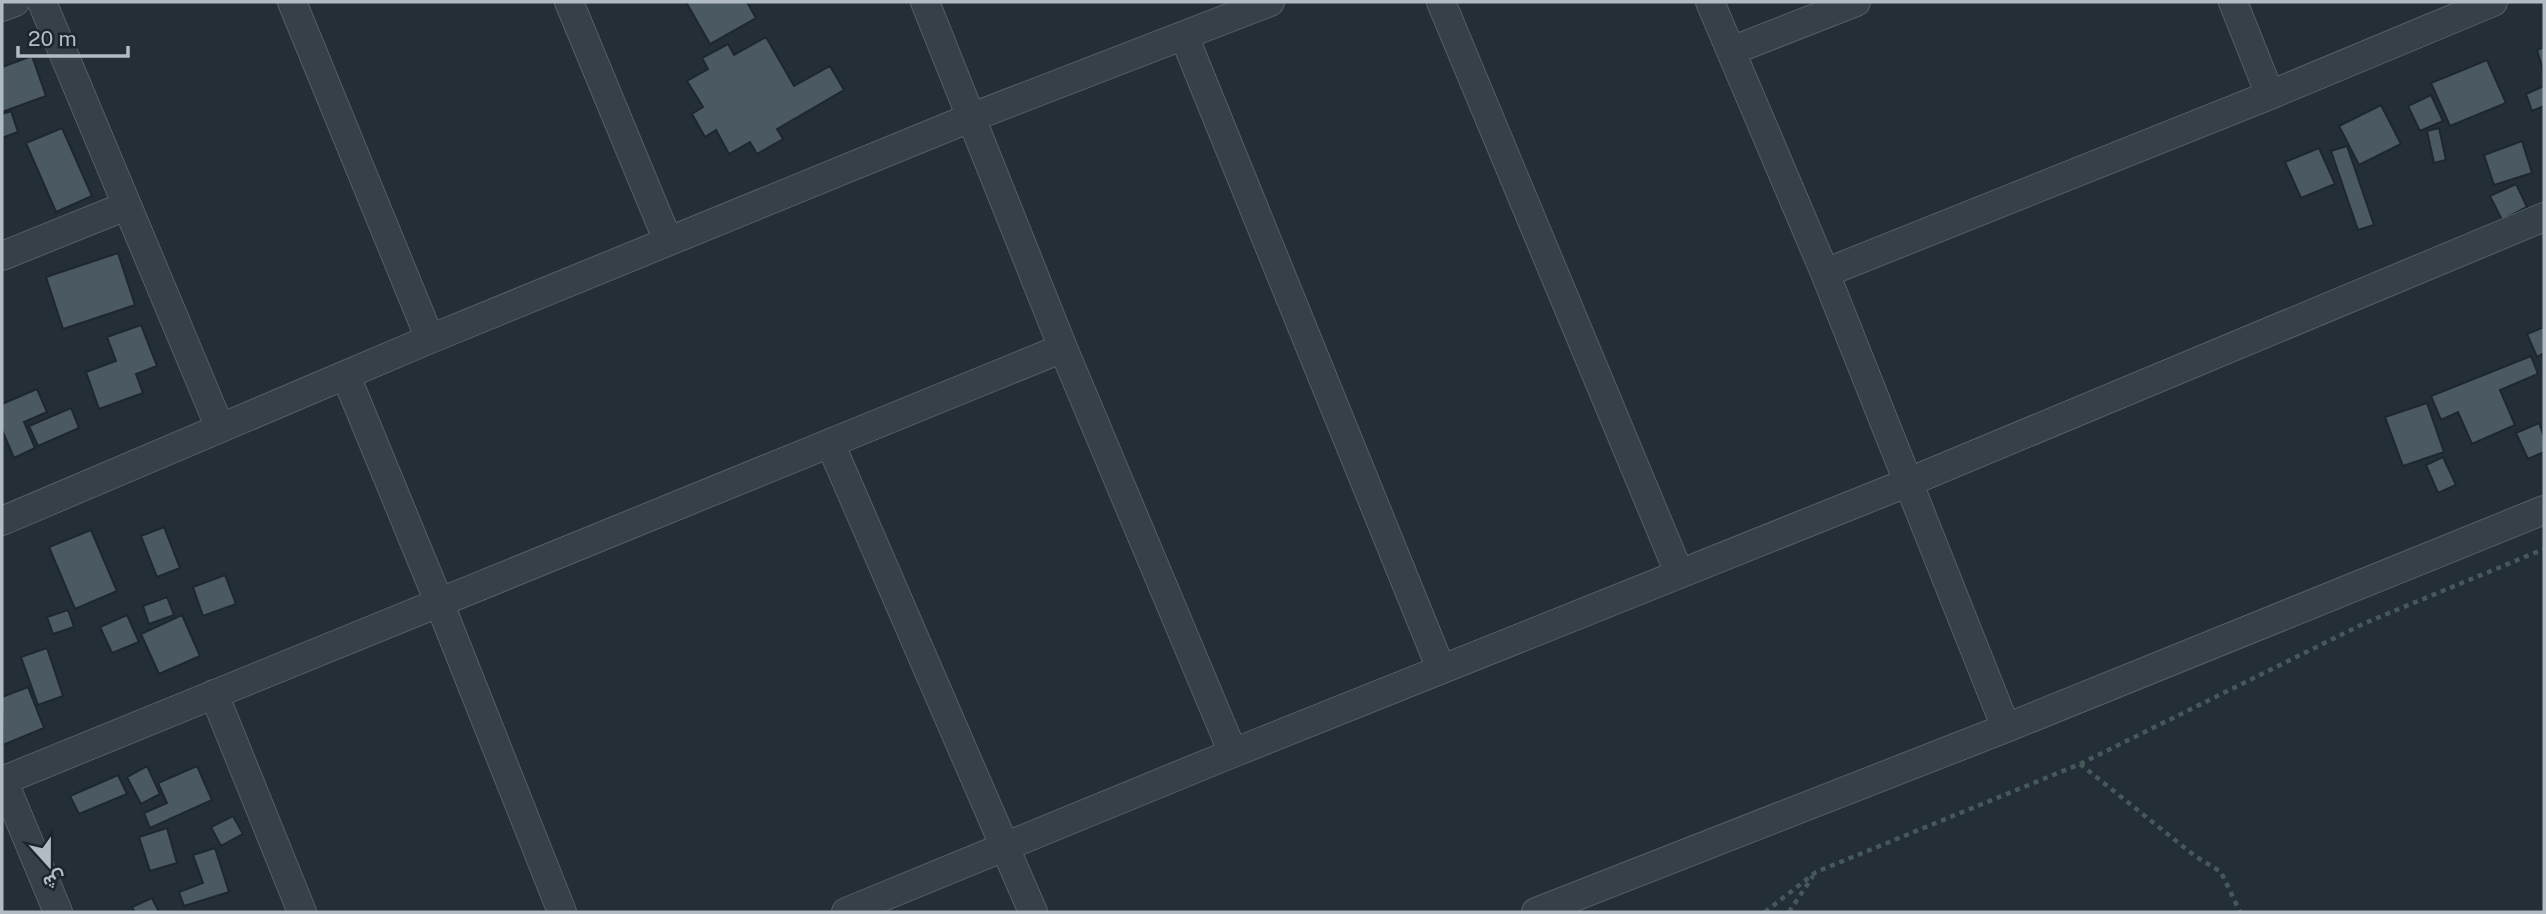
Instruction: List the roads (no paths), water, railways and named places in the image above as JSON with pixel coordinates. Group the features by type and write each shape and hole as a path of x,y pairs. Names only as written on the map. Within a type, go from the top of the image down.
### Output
{"street":[{"path":"2,7 15,2"},
{"path":"42,2 220,428"},
{"path":"292,2 430,339"},
{"path":"569,2 668,242"},
{"path":"925,2 1063,348 1233,753"},
{"path":"2,521 430,339 970,118 1270,2"},
{"path":"1441,2 1679,573"},
{"path":"1710,2 1825,273 2006,728"},
{"path":"1731,51 1856,2"},
{"path":"2233,2 2270,95"},
{"path":"1825,273 2270,95 2493,2"},
{"path":"1184,36 1441,669"},
{"path":"2,257 126,206"},
{"path":"846,912 1233,753 1909,482 2544,217"},
{"path":"58,912 2,781 1063,348"},
{"path":"346,376 562,912"},
{"path":"830,443 1033,912"},
{"path":"1536,912 2006,728 2544,510"},
{"path":"214,694 302,912"}]}
